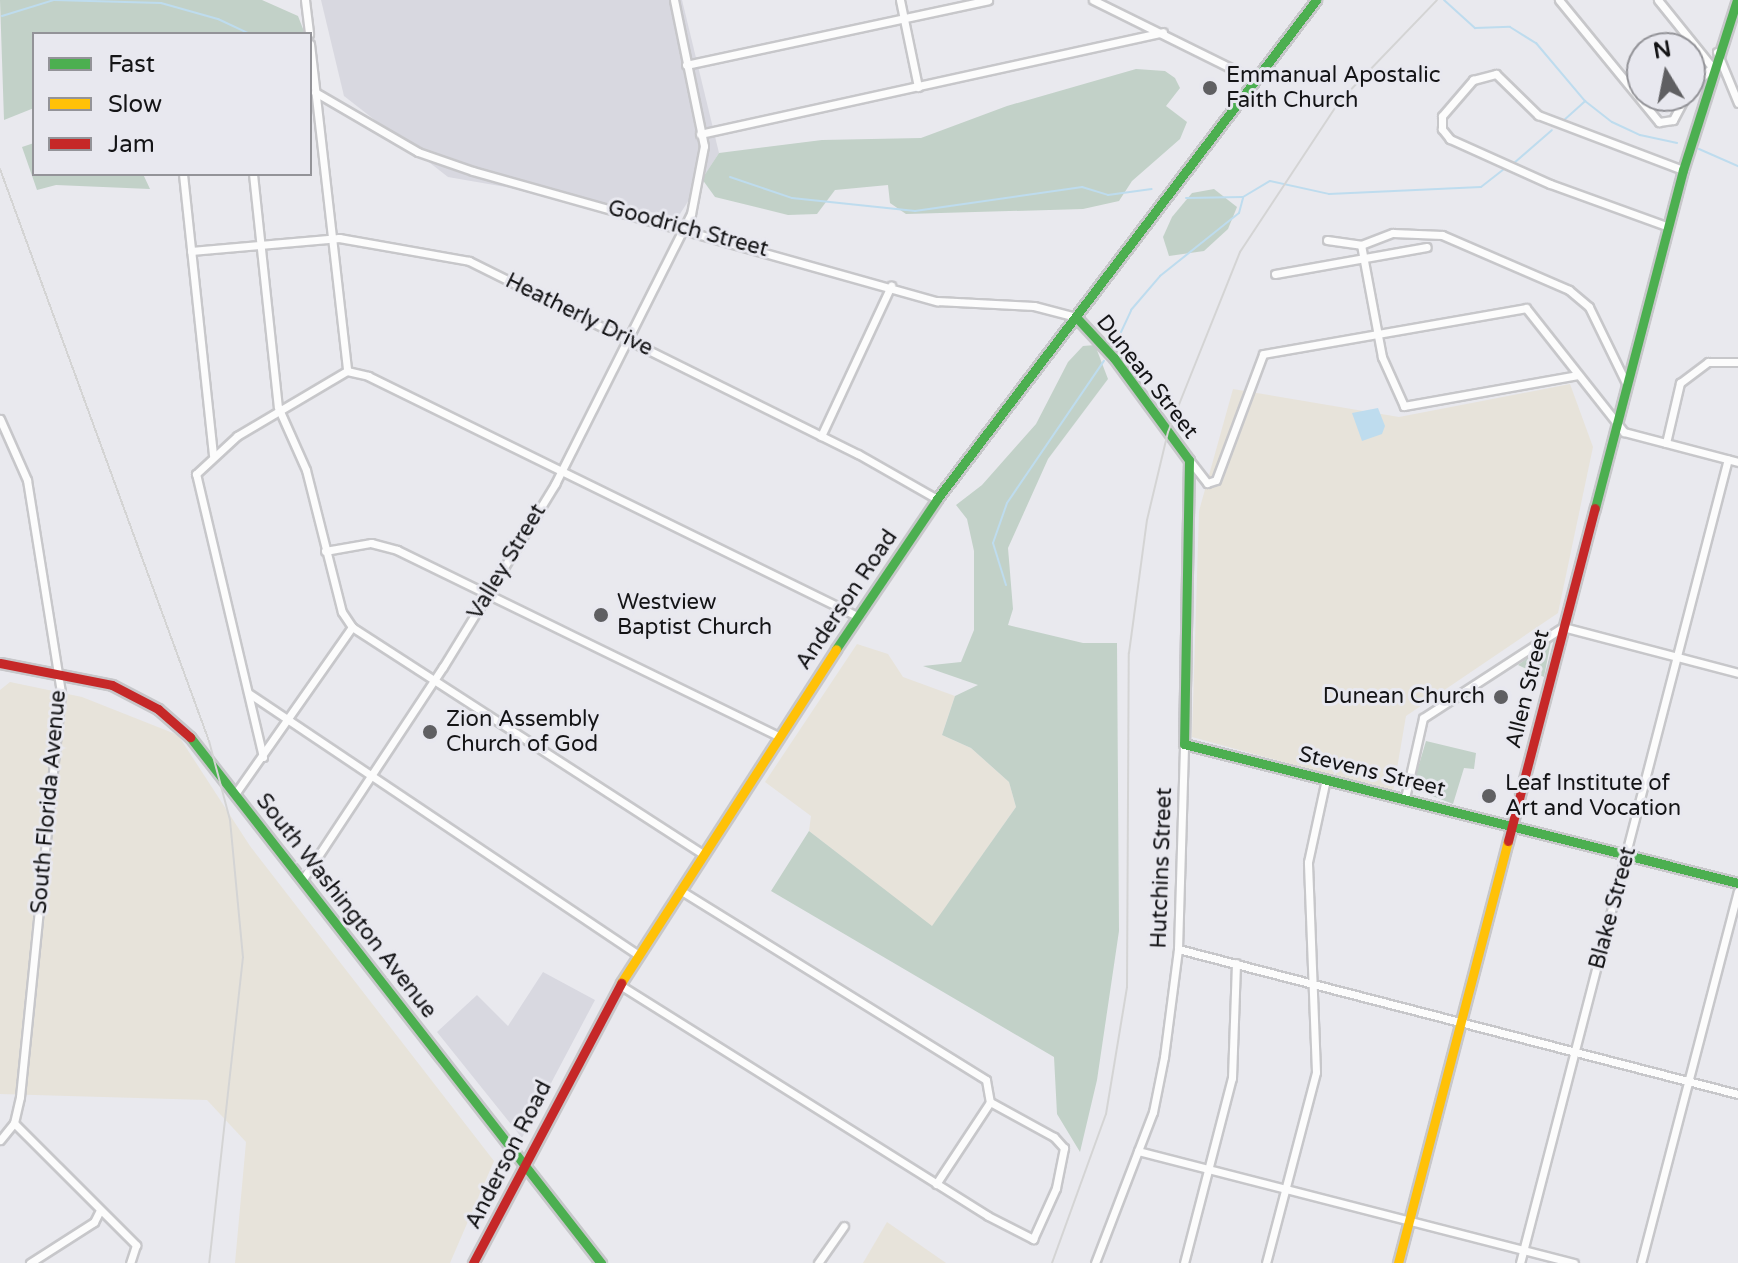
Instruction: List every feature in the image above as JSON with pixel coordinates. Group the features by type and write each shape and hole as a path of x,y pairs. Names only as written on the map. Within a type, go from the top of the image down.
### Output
{"main road":[{"name":"Anderson Road","path":"473,1263 620,985 857,616 937,499 1316,0"},
{"name":"Allen Street","path":"1398,1263 1683,170 1712,67 1737,0"},
{"name":"Dunean Street","path":"1076,317 1114,358 1189,460"},
{"name":"Hutchins Street","path":"1184,744 1189,460"},
{"name":"South Washington Avenue","path":"0,663 112,685 158,709 190,737 601,1263"},
{"name":"Stevens Street","path":"1184,744 1738,883"}],"street":[{"path":"305,0 309,32"},
{"name":"Valley Street","path":"303,879 436,679 561,471 682,228 701,171 700,134 674,0"},
{"path":"900,0 918,87"},
{"path":"686,65 988,0"},
{"path":"1093,0 1255,80"},
{"path":"1559,0 1626,82"},
{"path":"1658,0 1712,67 1706,73"},
{"path":"700,134 1163,32"},
{"path":"1717,52 1738,103"},
{"path":"312,63 313,106 347,371"},
{"path":"1669,227 1550,184 1450,139 1442,129 1442,116 1473,80 1496,74 1538,115 1683,170"},
{"name":"Goodrich Street","path":"315,92 438,160 946,303 1034,306 1076,317"},
{"path":"1651,112 1659,122 1673,120 1677,112"},
{"path":"183,176 213,455"},
{"path":"253,176 275,395 306,470 336,600 352,627 703,854"},
{"path":"1327,240 1361,245 1393,233 1442,235 1487,250 1569,290 1593,313 1627,385"},
{"name":"Heatherly Drive","path":"191,251 330,238 469,261 821,436 937,499"},
{"path":"1361,245 1387,372 1404,406 1578,375"},
{"path":"1275,274 1427,247"},
{"path":"821,436 891,286"},
{"path":"1189,460 1207,483 1216,480 1263,354 1529,308 1617,425 1666,443 1738,462"},
{"path":"1666,443 1680,383 1708,362 1738,362"},
{"path":"263,757 250,694 196,489 197,471 213,455 259,422 282,414 347,371 368,376 857,616"},
{"name":"South Florida Avenue","path":"0,419 27,480 59,674 57,744 14,1123"},
{"name":"Blake Street","path":"1520,1263 1728,459"},
{"path":"325,551 386,546 779,736"},
{"path":"235,794 352,627"},
{"path":"1405,798 1423,718 1563,627 1738,673"},
{"path":"250,694 639,955"},
{"name":"Hutchins Street","path":"1095,1263 1157,1097 1178,949 1184,744"},
{"path":"1266,1263 1316,1072 1308,862 1326,779"},
{"path":"680,890 986,1080 990,1102 936,1184"},
{"path":"1641,1263 1738,891"},
{"path":"1178,949 1738,1094"},
{"path":"1184,1263 1232,1078 1236,963"},
{"path":"620,985 1028,1241 1042,1230 1065,1161 1064,1148 1054,1137 990,1102"},
{"path":"0,1140 14,1123 136,1245 130,1263"},
{"path":"1138,1151 1574,1263"},
{"path":"30,1263 94,1222 100,1210"},
{"path":"818,1263 844,1226"}],"shaded area":[{"path":"0,0 262,0 298,16 304,32 32,32 32,109 4,120"},
{"path":"321,0 682,0 719,153 678,217 448,177 344,96"},
{"path":"1136,69 1165,71 1175,78 1180,88 1166,106 1187,122 1180,139 1132,181 1119,201 1083,209 906,214 890,203 888,185 835,190 817,214 788,215 715,197 702,179 719,153 822,140 921,138 1007,106"},
{"path":"32,144 32,176 22,147"},
{"path":"32,176 144,176 150,189 56,185 37,190"},
{"path":"1214,189 1237,207 1228,229 1204,251 1169,256 1163,237 1172,217 1192,193"},
{"path":"1095,345 1108,379 1048,459 1008,548 1013,609 1008,625 1083,643 1117,643 1119,931 1097,1080 1080,1152 1057,1114 1054,1057 771,891 809,831 932,926 1016,807 1009,782 971,748 942,735 955,696 978,685 923,666 961,662 974,630 974,551 967,519 956,505 982,485 1036,424 1068,362 1083,346"},
{"path":"1570,384 1593,447 1558,613 1406,716 1393,792 1192,737 1199,511 1233,389 1399,417"},
{"path":"1551,641 1544,677 1518,665 1534,653"},
{"path":"857,644 888,654 903,677 955,696 942,735 971,748 1009,782 1016,807 932,927 809,831 811,816 765,782"},
{"path":"10,682 82,697 178,735 250,846 494,1161 450,1263 235,1263 246,1142 207,1100 0,1094 0,690"},
{"path":"1426,741 1476,753 1474,769 1464,768 1453,804 1412,788"},
{"path":"543,972 595,1000 522,1138 437,1032 477,995 508,1026"},
{"path":"887,1222 946,1263 863,1263"}],"water":[{"path":"1378,408 1385,426 1382,434 1362,441 1352,413"}],"waterway":[{"path":"2,16 54,0 161,3 218,19 246,32"},
{"path":"1444,0 1475,28 1510,27 1536,43 1585,101 1612,122 1640,135 1677,143"},
{"path":"1563,121 1585,101"},
{"path":"1514,163 1552,130"},
{"path":"1699,149 1738,166"},
{"path":"1186,198 1243,197 1270,181 1329,194 1481,187 1503,170"},
{"path":"730,177 792,198 915,211 1082,187 1108,195 1152,189"},
{"path":"1115,345 1131,310 1160,276 1239,213 1243,198"},
{"path":"1006,585 993,543 1007,503 1104,361"}],"railway":[{"path":"1052,1263 1106,1114 1127,987 1129,653 1147,520 1168,432 1240,252 1339,102 1437,0"},
{"path":"0,169 209,741 230,820 243,957 209,1263"}],"traffic: fast":[{"path":"836,649 937,499 1316,0"},
{"path":"1595,508 1683,170 1737,0"},
{"path":"1076,317 1114,358 1189,460 1184,744 1738,883"},
{"path":"190,737 601,1263"}],"traffic: slow":[{"path":"621,983 836,649"},
{"path":"1398,1263 1508,841"}],"traffic: jam":[{"path":"1508,841 1595,508"},
{"path":"0,663 112,685 158,709 190,737"},
{"path":"473,1263 621,983"}],"place":[{"name":"Emmanual Apostalic Faith Church","path":"1210,88"},
{"name":"Westview Baptist Church","path":"601,615"},
{"name":"Dunean Church","path":"1501,697"},
{"name":"Zion Assembly Church of God","path":"430,732"},
{"name":"Leaf Institute of Art and Vocation","path":"1489,796"}]}
